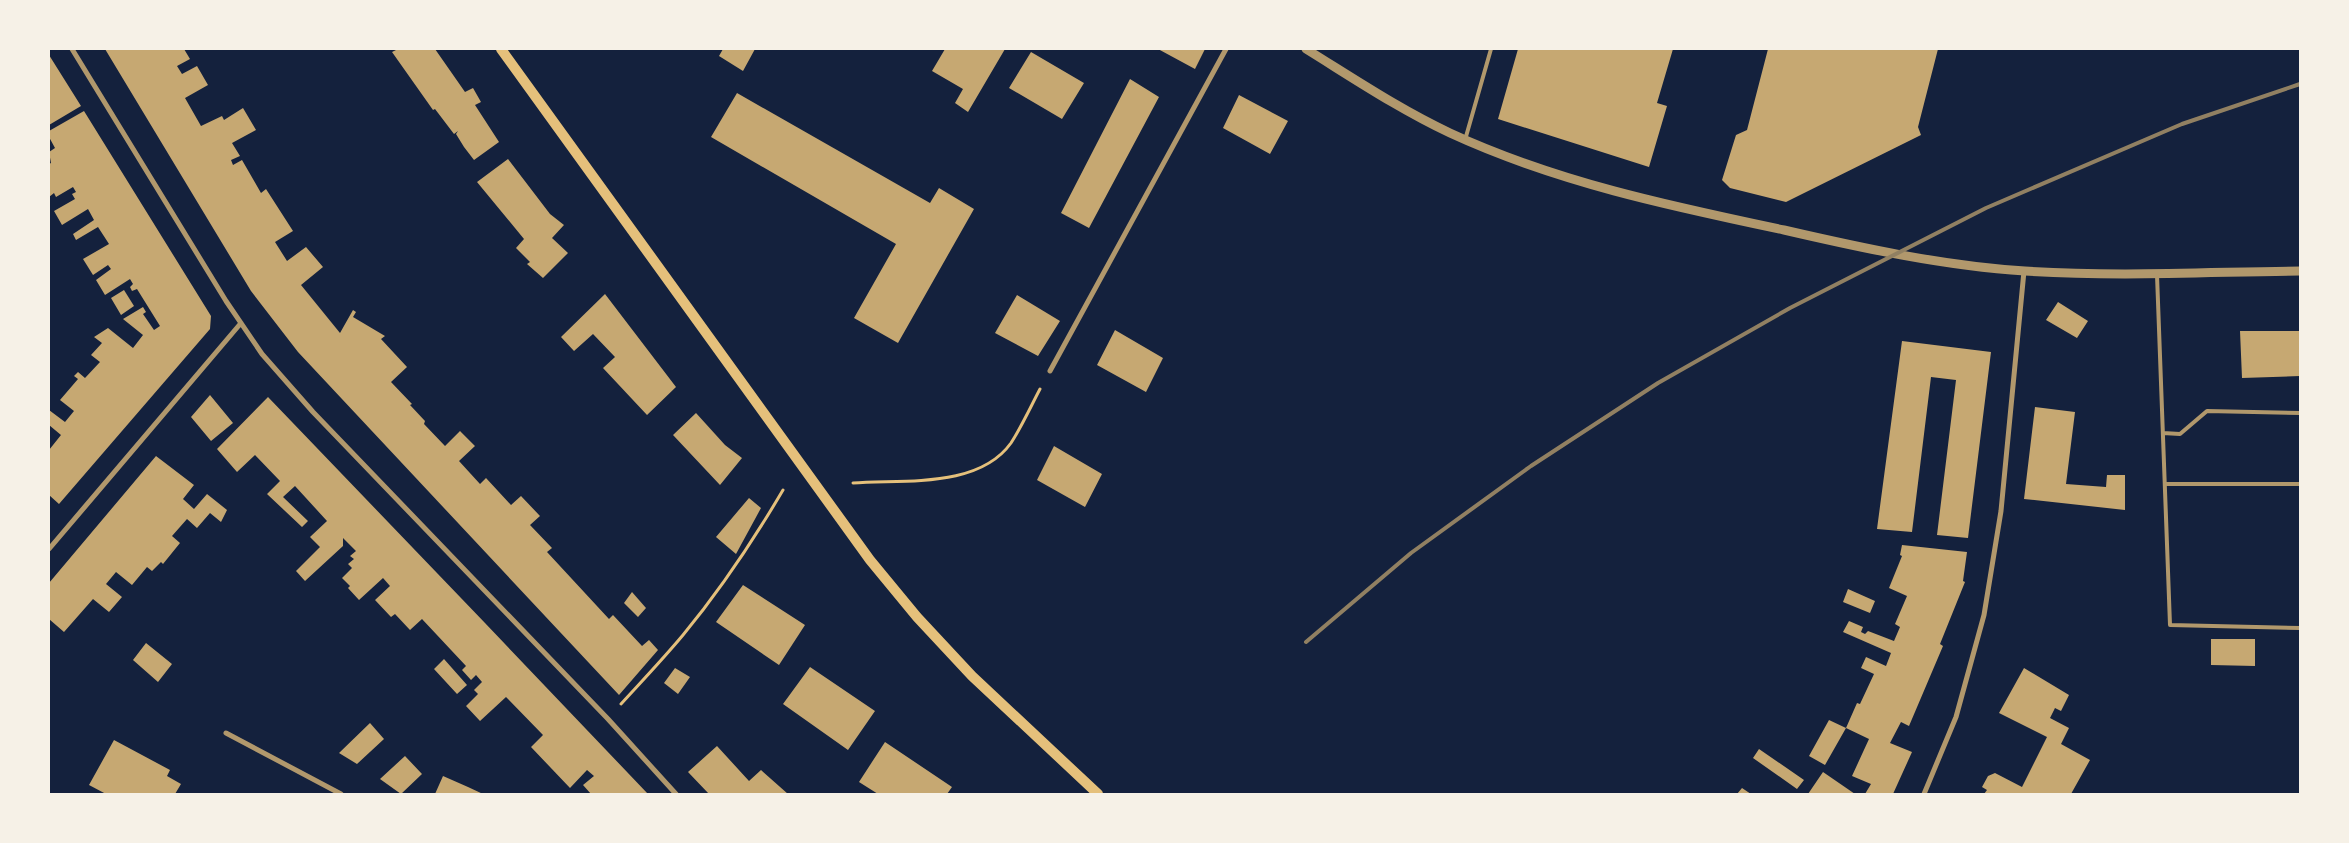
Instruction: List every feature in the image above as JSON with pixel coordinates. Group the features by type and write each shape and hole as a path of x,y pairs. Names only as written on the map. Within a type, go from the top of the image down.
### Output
{"main road":[{"path":"501,49 876,568 917,617 972,676 1098,794"}],"street":[{"path":"72,49 240,323 262,354 313,412 608,719 676,794"},
{"path":"1050,371 1226,49"},
{"path":"1306,49 1396,105 1465,140 1541,169 1686,209 1842,243 1957,263 2024,271 2157,273 2300,271"},
{"path":"1924,794 1956,718 1984,616 2001,511 2024,271"},
{"path":"49,549 240,323"},
{"path":"226,733 341,794"}],"lane":[{"path":"1465,140 1491,49"},
{"path":"2157,273 2170,625 2300,628"},
{"path":"2163,433 2180,434 2193,420 2207,411 2300,413"},
{"path":"2165,484 2300,484"}],"path":[{"path":"853,483 925,479 957,475 977,469 997,456 1010,444 1050,371"},
{"path":"624,701 658,664 709,602 745,553 784,490"}],"building":[{"path":"105,49 184,49 190,59 177,66 182,74 197,66 208,85 185,98 201,126 222,116 224,120 243,108 256,130 232,143 240,156 231,160 233,165 242,160 261,193 266,189 293,231 275,242 287,261 306,247 323,267 301,285 340,333 353,310 356,312 353,317 385,336 381,339 407,367 391,382 412,404 410,405 425,421 424,424 445,446 460,431 475,446 459,461 480,484 486,478 511,505 521,496 540,516 530,525 552,548 547,552 609,619 613,615 642,646 649,640 658,650 619,695 298,352 251,291"},
{"path":"398,49 435,49 465,92 473,88 481,102 475,105 499,142 474,160 456,134 458,131 454,134 435,109 433,110 392,52"},
{"path":"723,49 755,49 743,71 719,56"},
{"path":"945,49 1005,49 968,112 955,103 963,89 932,71"},
{"path":"1158,49 1205,49 1195,69"},
{"path":"1518,49 1673,49 1657,103 1667,106 1649,167 1498,119"},
{"path":"1768,49 1938,49 1918,127 1921,135 1786,202 1730,188 1722,180 1736,135 1747,130"},
{"path":"1031,52 1084,83 1062,119 1009,88"},
{"path":"49,55 81,106 49,125"},
{"path":"1130,79 1159,97 1089,228 1061,213"},
{"path":"737,93 930,203 939,188 974,209 898,343 854,318 896,244 711,137"},
{"path":"1239,95 1288,121 1270,154 1223,128"},
{"path":"84,111 211,316 210,329 59,504 49,495 49,450 61,435 49,425 49,410 65,422 74,411 60,400 78,379 74,376 78,372 85,378 100,362 91,355 102,343 94,337 108,328 133,348 143,335 123,319 143,307 146,312 143,314 154,330 160,326 137,289 132,291 130,287 133,284 130,279 105,295 96,280 111,269 108,265 93,275 83,259 109,244 98,227 76,240 73,234 94,220 88,209 62,225 54,211 75,199 72,194 76,192 73,187 56,197 54,193 49,197 49,164 51,163 49,152 55,148 49,137 49,131"},
{"path":"508,159 550,214 564,225 552,238 568,253 543,278 527,264 530,262 516,248 524,239 477,182"},
{"path":"124,290 134,306 121,315 111,298"},
{"path":"605,294 676,387 647,415 603,368 615,357 593,334 574,351 561,337"},
{"path":"1017,295 1060,321 1038,356 995,333"},
{"path":"2058,302 2088,321 2077,338 2046,320"},
{"path":"1115,330 1163,358 1146,392 1097,365"},
{"path":"2240,331 2300,331 2300,376 2242,378"},
{"path":"1902,341 1991,352 1968,538 1937,535 1956,380 1931,377 1912,532 1877,529"},
{"path":"210,395 233,423 211,441 191,417"},
{"path":"268,397 648,794 591,794 583,785 594,776 587,770 570,788 531,747 543,735 506,697 480,721 466,706 478,694 474,690 482,682 476,675 471,680 462,670 466,666 422,619 410,630 395,614 391,617 375,600 390,586 383,578 359,600 348,588 350,586 342,578 352,568 348,564 354,559 350,556 356,551 343,538 343,546 305,581 296,571 320,547 310,537 327,521 295,486 283,497 308,521 302,527 267,494 280,481 255,455 237,472 217,449"},
{"path":"2035,407 2075,412 2066,484 2106,487 2107,475 2125,475 2125,510 2024,499"},
{"path":"696,413 725,445 742,458 720,485 673,435"},
{"path":"1054,446 1102,474 1085,507 1037,480"},
{"path":"156,456 194,485 183,499 194,509 207,494 227,510 221,522 210,513 197,528 187,519 172,536 180,543 163,564 161,562 152,571 147,567 132,585 116,572 106,584 122,597 109,612 93,599 64,632 49,619 49,583"},
{"path":"749,498 761,508 736,554 716,537"},
{"path":"1902,545 1967,552 1963,581 1965,582 1940,644 1943,646 1909,726 1901,722 1890,743 1912,752 1893,794 1865,794 1871,784 1852,776 1869,739 1846,728 1857,703 1860,704 1874,674 1861,668 1866,657 1886,666 1891,653 1843,632 1849,621 1863,627 1861,632 1865,634 1868,631 1894,641 1900,627 1895,624 1907,596 1889,588 1902,556 1900,555"},
{"path":"743,585 805,625 779,665 716,622"},
{"path":"1848,589 1875,601 1870,613 1843,602"},
{"path":"632,592 646,608 638,617 624,603"},
{"path":"2211,639 2255,639 2255,666 2211,665"},
{"path":"146,643 172,664 158,682 133,660"},
{"path":"444,659 467,685 457,694 434,669"},
{"path":"810,667 875,711 848,750 783,704"},
{"path":"675,668 690,677 678,694 664,683"},
{"path":"2024,668 2069,695 2061,711 2055,708 2050,718 2069,728 2061,744 2090,760 2071,794 1984,794 1987,790 1982,787 1988,776 1995,773 2022,787 2047,737 1999,713"},
{"path":"1829,720 1846,728 1825,765 1809,756"},
{"path":"370,723 384,739 357,764 339,753"},
{"path":"114,740 170,770 167,776 181,784 175,794 106,794 89,785"},
{"path":"885,742 952,787 947,794 878,794 859,782"},
{"path":"717,746 749,781 761,770 788,794 709,794 688,772"},
{"path":"1759,749 1804,780 1797,789 1753,758"},
{"path":"405,756 422,774 401,794 380,779"},
{"path":"1823,772 1855,794 1808,794"},
{"path":"443,776 468,787 483,794 435,794"},
{"path":"1742,788 1751,794 1737,794"}],"railway":[{"path":"1306,642 1411,553 1531,466 1658,383 1790,308 1986,208 2182,124 2300,84"}]}
